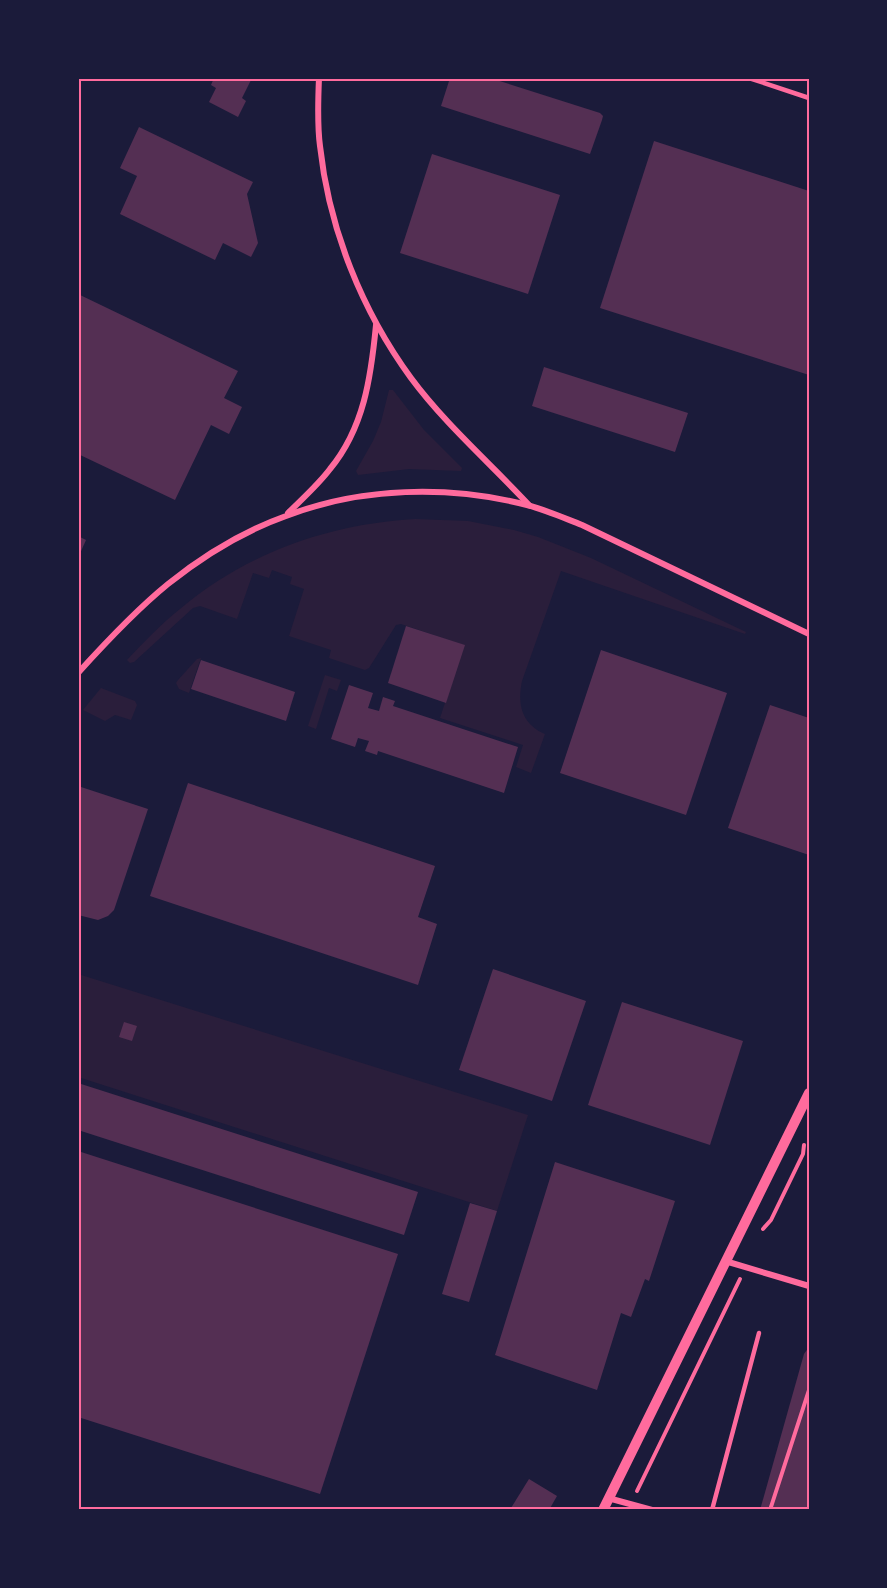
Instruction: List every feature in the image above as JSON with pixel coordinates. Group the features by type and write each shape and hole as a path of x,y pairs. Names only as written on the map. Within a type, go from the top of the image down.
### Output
{"street":[{"path":"319,78 319,144 330,203 345,252 376,324 411,378 436,408 529,506"},
{"path":"286,515 331,469 351,436 359,419 367,390 376,324"},
{"path":"78,673 108,640 168,584 226,545 286,515 340,501 405,492 462,494 495,498 529,506 582,525 809,634"},
{"path":"603,1510 809,1093"},
{"path":"725,1261 809,1286"},
{"path":"608,1498 652,1510"}],"lane":[{"path":"749,78 809,98"},
{"path":"712,1510 759,1333"}],"path":[{"path":"759,1232 771,1220 803,1154 804,1144"},
{"path":"631,1504 740,1280"},
{"path":"770,1510 809,1390"}],"shaded area":[{"path":"389,390 393,390 424,430 462,468 461,471 409,469 358,475 356,471 381,422"},
{"path":"415,519 468,521 538,537 591,558 746,632 745,634 561,571 522,681 520,698 523,713 531,725 545,734 531,773 516,767 523,745 440,718 464,645 401,624 396,625 369,668 365,670 329,658 331,650 289,636 304,589 290,584 292,577 272,570 269,578 253,573 237,619 200,606 193,608 134,662 130,663 127,660 166,621 206,589 261,557 320,535 351,527"},
{"path":"201,658 189,693 179,689 176,683 178,680 197,659"},
{"path":"325,675 341,680 337,691 329,688 316,729 308,726"},
{"path":"101,688 135,701 137,705 131,720 115,715 105,721 83,710"},
{"path":"78,974 528,1115 497,1211 78,1077"}],"building":[{"path":"214,78 252,78 242,98 246,101 238,117 209,102 216,88 211,85"},
{"path":"450,78 490,78 600,113 603,116 590,154 441,106"},
{"path":"139,127 253,182 247,194 258,243 251,257 223,243 215,260 120,214 137,176 120,168"},
{"path":"654,141 809,191 809,375 600,308"},
{"path":"432,154 560,195 528,294 400,253"},
{"path":"78,294 238,371 224,398 242,407 229,434 211,425 175,500 78,454"},
{"path":"544,367 688,413 675,452 532,406"},
{"path":"78,536 86,540 78,558"},
{"path":"406,626 465,645 446,703 388,683"},
{"path":"601,650 727,693 686,815 560,773"},
{"path":"201,660 295,692 286,721 191,689"},
{"path":"349,685 373,693 368,708 379,711 383,697 395,701 393,706 518,747 504,793 378,751 377,755 365,751 369,741 358,738 355,747 331,739"},
{"path":"770,705 809,718 809,855 728,828"},
{"path":"188,783 435,866 418,917 437,924 418,985 150,896"},
{"path":"78,786 148,809 114,910 108,916 98,920 78,915"},
{"path":"493,969 586,1001 552,1101 459,1070"},
{"path":"622,1002 743,1041 710,1145 588,1105"},
{"path":"124,1022 137,1026 132,1041 119,1037"},
{"path":"78,1083 418,1192 404,1235 78,1130"},
{"path":"78,1151 398,1254 320,1494 78,1417"},
{"path":"555,1162 675,1201 649,1281 645,1279 631,1317 621,1313 597,1390 495,1355"},
{"path":"470,1203 497,1211 469,1302 442,1294"},
{"path":"809,1347 809,1510 760,1510 804,1354"},
{"path":"529,1479 557,1496 549,1510 513,1510 511,1508"}]}
